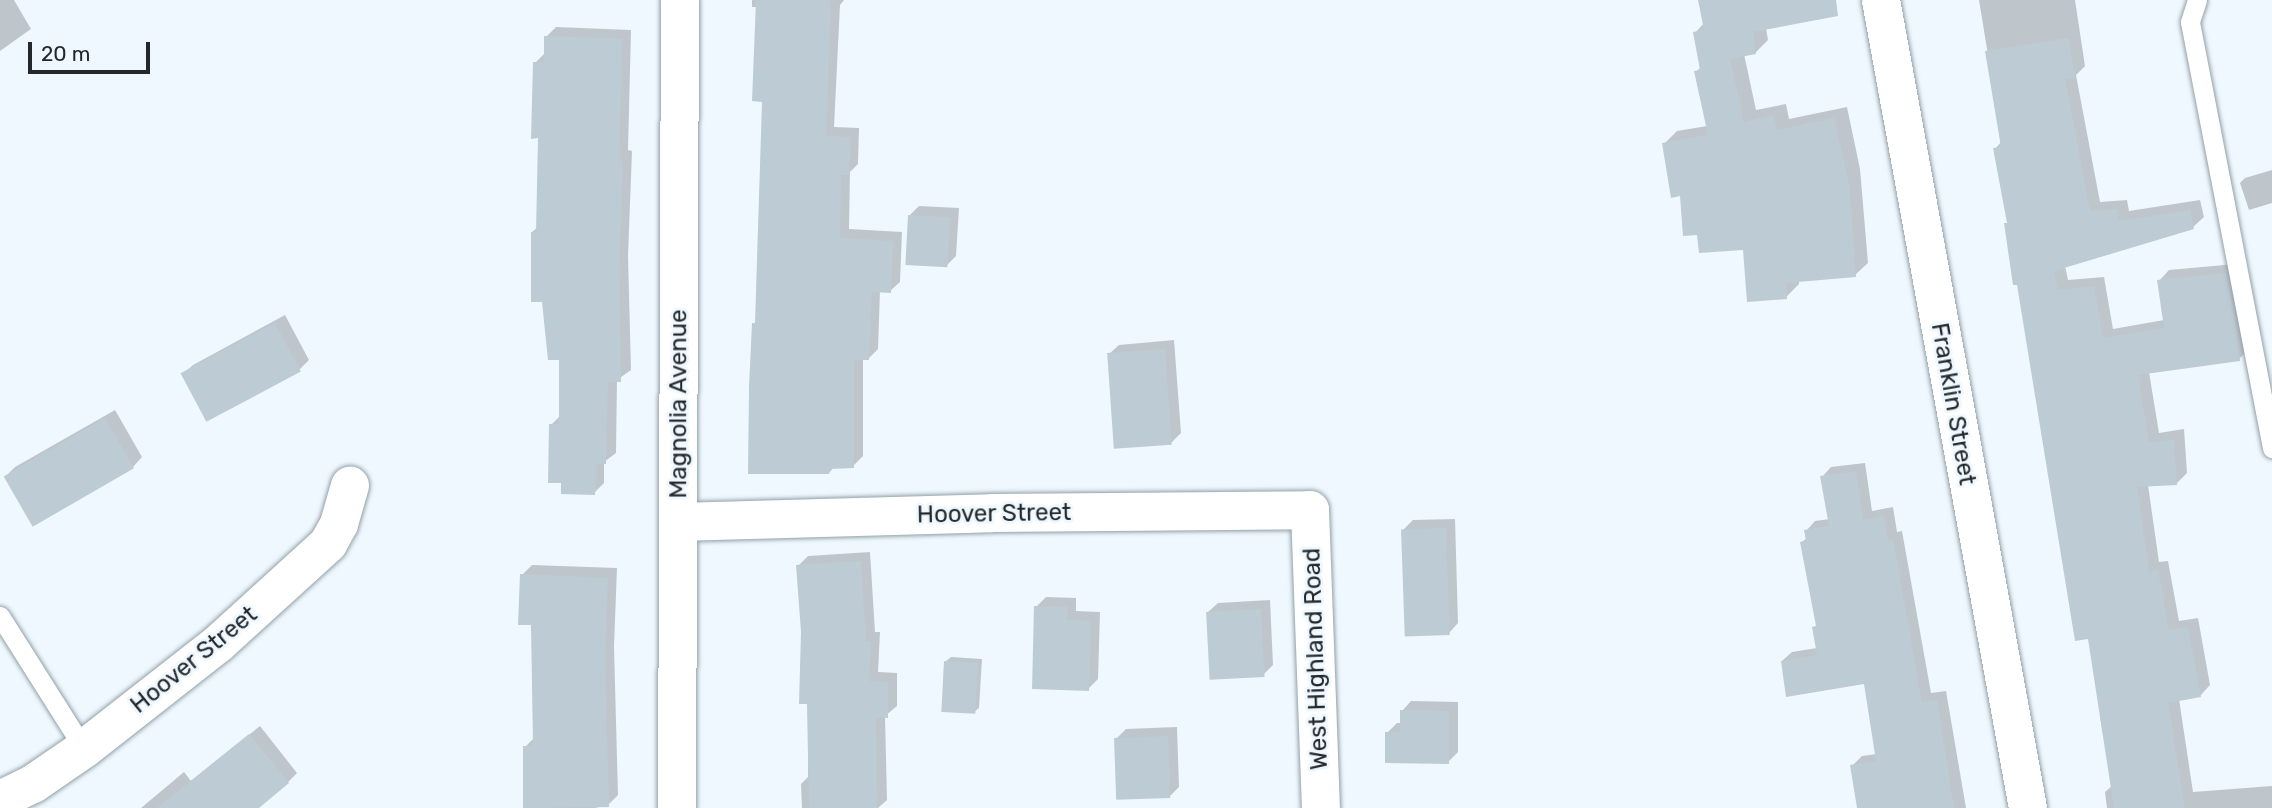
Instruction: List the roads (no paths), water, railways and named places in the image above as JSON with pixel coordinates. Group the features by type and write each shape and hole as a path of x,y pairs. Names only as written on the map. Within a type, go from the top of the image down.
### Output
{"street":[{"name":"Magnolia Avenue","path":"677,808 680,0"},
{"name":"Franklin Street","path":"1881,0 2028,808"},
{"name":"Hoover Street","path":"0,800 33,783 84,749 218,644 328,544 339,524 351,486"},
{"name":"Hoover Street","path":"678,522 992,513 1310,510"},
{"name":"West Highland Road","path":"1310,510 1321,808"}],"lane":[{"path":"2197,0 2190,22 2192,35 2272,448"},
{"path":"0,616 84,749"}]}
